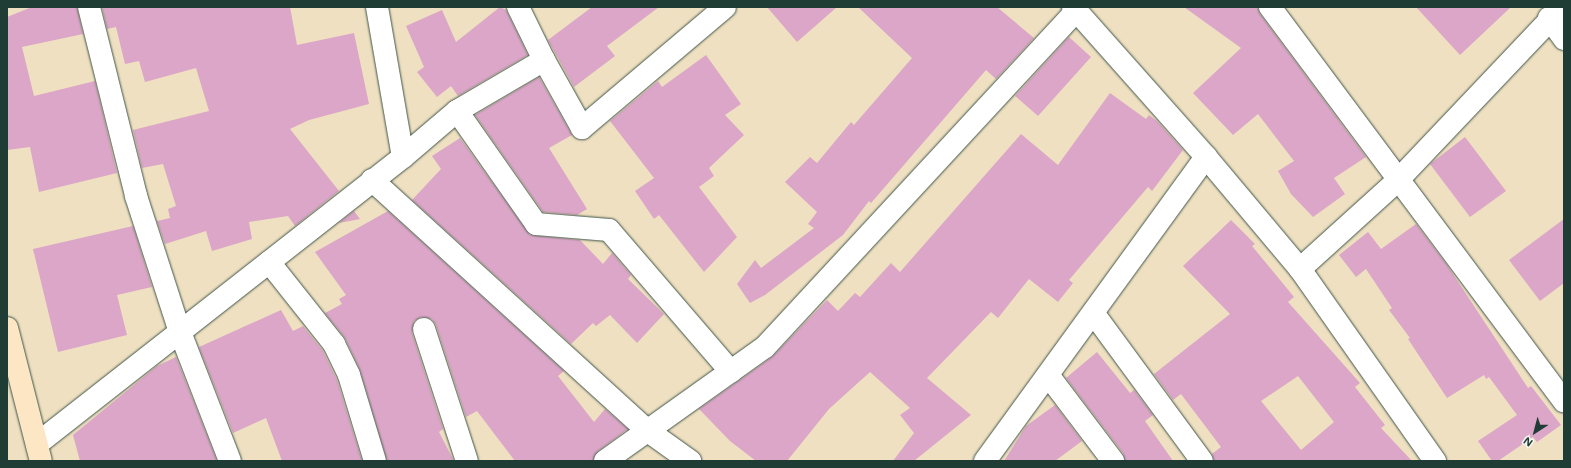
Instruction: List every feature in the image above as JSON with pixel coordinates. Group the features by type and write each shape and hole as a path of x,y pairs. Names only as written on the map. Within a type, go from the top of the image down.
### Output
{"street":[{"path":"89,7 136,196 180,332 230,461"},
{"path":"377,7 403,157"},
{"path":"518,7 544,60 582,128 725,7"},
{"path":"1270,7 1564,402"},
{"path":"605,461 765,347 1075,9 1206,157 1300,269 1435,461"},
{"path":"1300,269 1398,180 1555,13 1564,39"},
{"path":"7,328 39,452 180,332 403,157 457,111 544,60"},
{"path":"457,111 536,224 609,230 731,372"},
{"path":"985,461 1094,314 1206,157"},
{"path":"372,180 648,430 690,461"},
{"path":"269,262 334,344 349,375 375,461"},
{"path":"1094,314 1202,461"},
{"path":"424,329 467,461"},
{"path":"1048,376 1114,461"}],"building":[{"path":"32,7 77,7 83,34 22,47 34,96 95,81 117,173 39,192 30,147 7,150 7,17"},
{"path":"102,7 290,7 297,45 354,33 369,104 309,120 290,129 339,191 295,226 288,216 249,222 252,239 212,251 206,231 165,244 157,221 170,218 168,209 176,206 163,164 142,168 133,130 209,111 196,68 145,82 139,61 125,64 116,27 107,29"},
{"path":"500,7 506,10 528,55 458,96 451,86 437,97 417,72 424,67 406,26 442,10 456,42"},
{"path":"592,7 659,7 607,46 615,56 574,87 548,40"},
{"path":"767,7 837,7 797,42"},
{"path":"858,7 997,7 1034,38 996,79 986,70 871,203 869,201 843,235 765,295 750,303 737,284 755,260 761,268 814,228 808,224 817,212 785,182 810,157 817,163 851,122 854,125 912,58"},
{"path":"1184,7 1257,7 1260,14 1366,157 1334,178 1345,194 1313,217 1291,194 1278,171 1294,161 1258,114 1233,135 1193,93 1241,48"},
{"path":"1416,7 1511,7 1460,55"},
{"path":"1069,37 1091,57 1038,116 1015,96"},
{"path":"706,55 741,104 725,115 744,135 709,168 714,176 699,187 737,237 704,272 659,215 654,219 635,191 654,178 610,121 658,81 662,87"},
{"path":"539,77 572,135 549,148 587,209 577,215 543,212 475,115"},
{"path":"1110,93 1146,119 1149,115 1157,121 1183,150 1152,191 1148,187 1069,280 1073,283 1058,302 1029,279 998,318 991,312 927,378 971,415 914,461 893,461 914,433 900,415 910,408 870,372 829,409 787,461 756,461 730,441 699,409 772,357 827,300 838,311 855,293 860,297 891,263 900,272 1021,134 1058,165"},
{"path":"1465,137 1506,191 1470,217 1430,164"},
{"path":"460,138 530,235 580,240 603,264 612,253 631,275 628,279 664,314 637,343 610,315 596,326 593,323 571,344 412,200 441,169 432,156"},
{"path":"354,211 360,219 339,223"},
{"path":"388,211 564,371 558,376 594,422 605,409 628,429 598,451 593,461 515,461 477,411 466,417 436,325 432,319 421,317 414,321 412,333 443,429 439,432 454,461 387,461 360,370 345,338 325,313 342,304 339,299 346,295 315,252"},
{"path":"1564,219 1564,283 1540,301 1509,260"},
{"path":"1231,220 1255,244 1252,246 1294,297 1288,302 1360,383 1355,387 1385,425 1381,428 1412,461 1214,461 1212,454 1221,447 1181,394 1173,400 1154,374 1230,314 1183,266","holes":["1298,376 1334,422 1301,450 1261,401"]},
{"path":"1416,224 1447,265 1528,388 1531,386 1561,425 1537,442 1533,437 1498,461 1492,461 1478,441 1517,415 1489,377 1486,379 1484,375 1447,398 1408,339 1410,338 1389,310 1392,308 1366,269 1356,277 1339,255 1368,232 1381,249"},
{"path":"133,226 152,287 117,295 127,335 58,352 33,249"},
{"path":"281,310 293,331 303,326 323,351 337,380 362,461 282,461 266,418 233,433 199,347"},
{"path":"1097,352 1130,393 1134,390 1153,415 1145,421 1173,461 1125,461 1123,453 1066,378"},
{"path":"176,357 217,461 80,461 73,435 157,366"},
{"path":"1055,405 1082,441 1055,461 1004,461 1026,426"}]}
